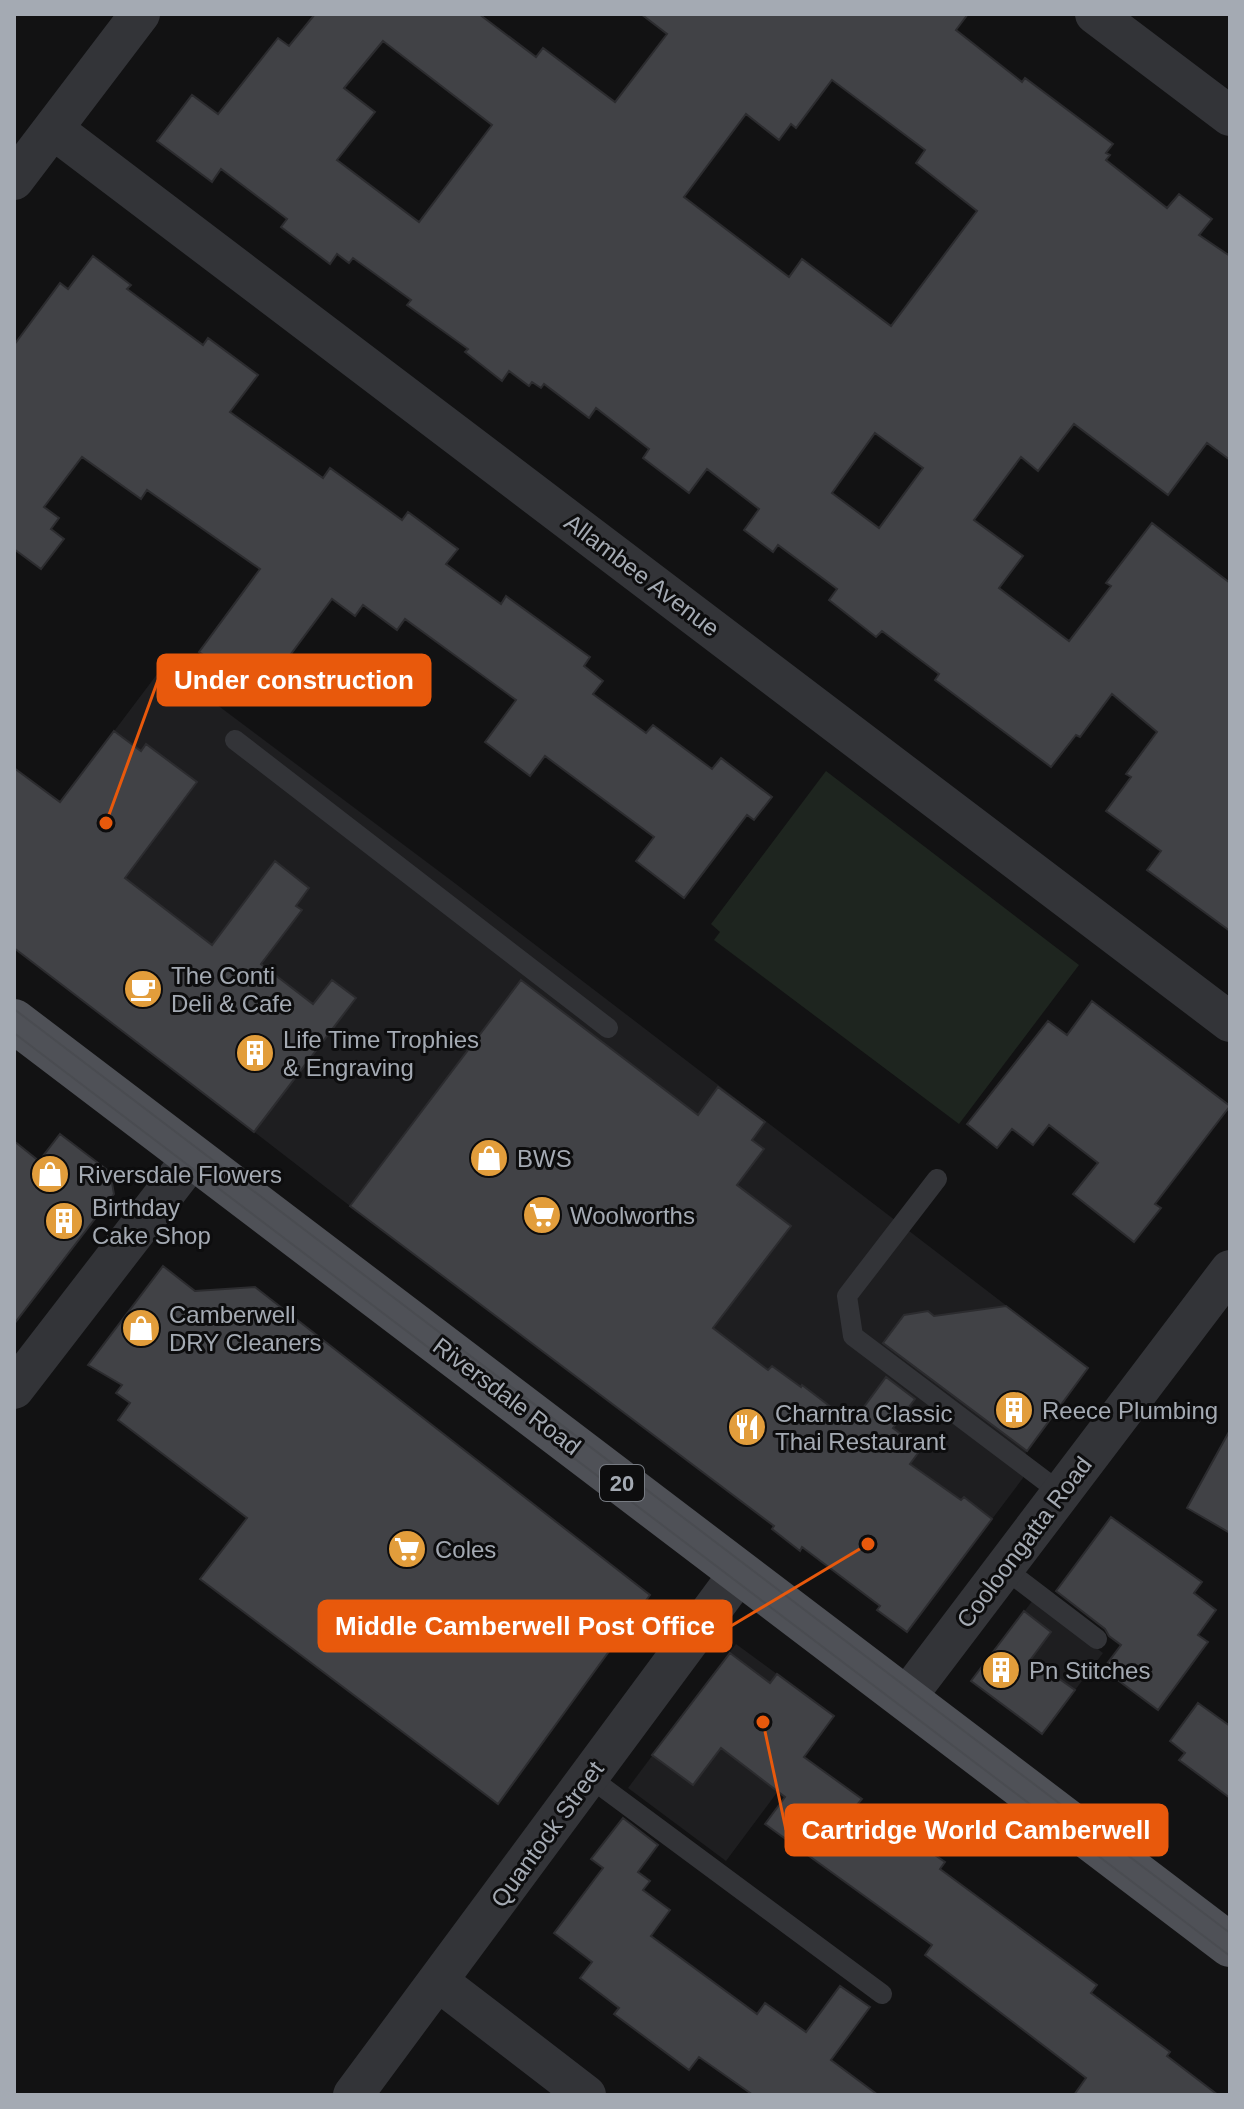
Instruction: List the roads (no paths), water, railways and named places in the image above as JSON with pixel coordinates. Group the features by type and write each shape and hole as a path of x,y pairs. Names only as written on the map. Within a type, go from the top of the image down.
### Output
{"main road":[{"name":"Riversdale Road","path":"14,1021 1230,1945"}],"street":[{"path":"14,180 140,14"},
{"path":"1095,14 1230,116"},
{"name":"Allambee Avenue","path":"53,129 1230,1022"},
{"path":"14,1389 193,1157"},
{"name":"Cooloongatta Road","path":"905,1699 1230,1270"},
{"name":"Quantock Street","path":"353,2095 740,1572"},
{"path":"439,1982 586,2095"}],"lane":[{"path":"235,740 608,1028"},
{"path":"937,1179 847,1296 853,1336 1061,1493"},
{"path":"1005,1569 1097,1639"},
{"path":"589,1777 882,1994"}],"tram line":[{"path":"14,1009 1230,1933"},
{"path":"14,1033 1230,1956"}],"place":[{"name":"Under construction","path":"106,823"},
{"name":"The Conti Deli & Cafe","path":"143,989"},
{"name":"Life Time Trophies & Engraving","path":"255,1053"},
{"name":"BWS","path":"489,1158"},
{"name":"Riversdale Flowers","path":"50,1174"},
{"name":"Woolworths","path":"542,1215"},
{"name":"Birthday Cake Shop","path":"64,1221"},
{"name":"Camberwell DRY Cleaners","path":"141,1328"},
{"name":"Reece Plumbing","path":"1014,1410"},
{"name":"Charntra Classic Thai Restaurant","path":"747,1427"},
{"name":"Middle Camberwell Post Office","path":"868,1544"},
{"name":"Coles","path":"407,1549"},
{"name":"Pn Stitches","path":"1001,1670"},
{"name":"Cartridge World Camberwell","path":"763,1722"}]}
